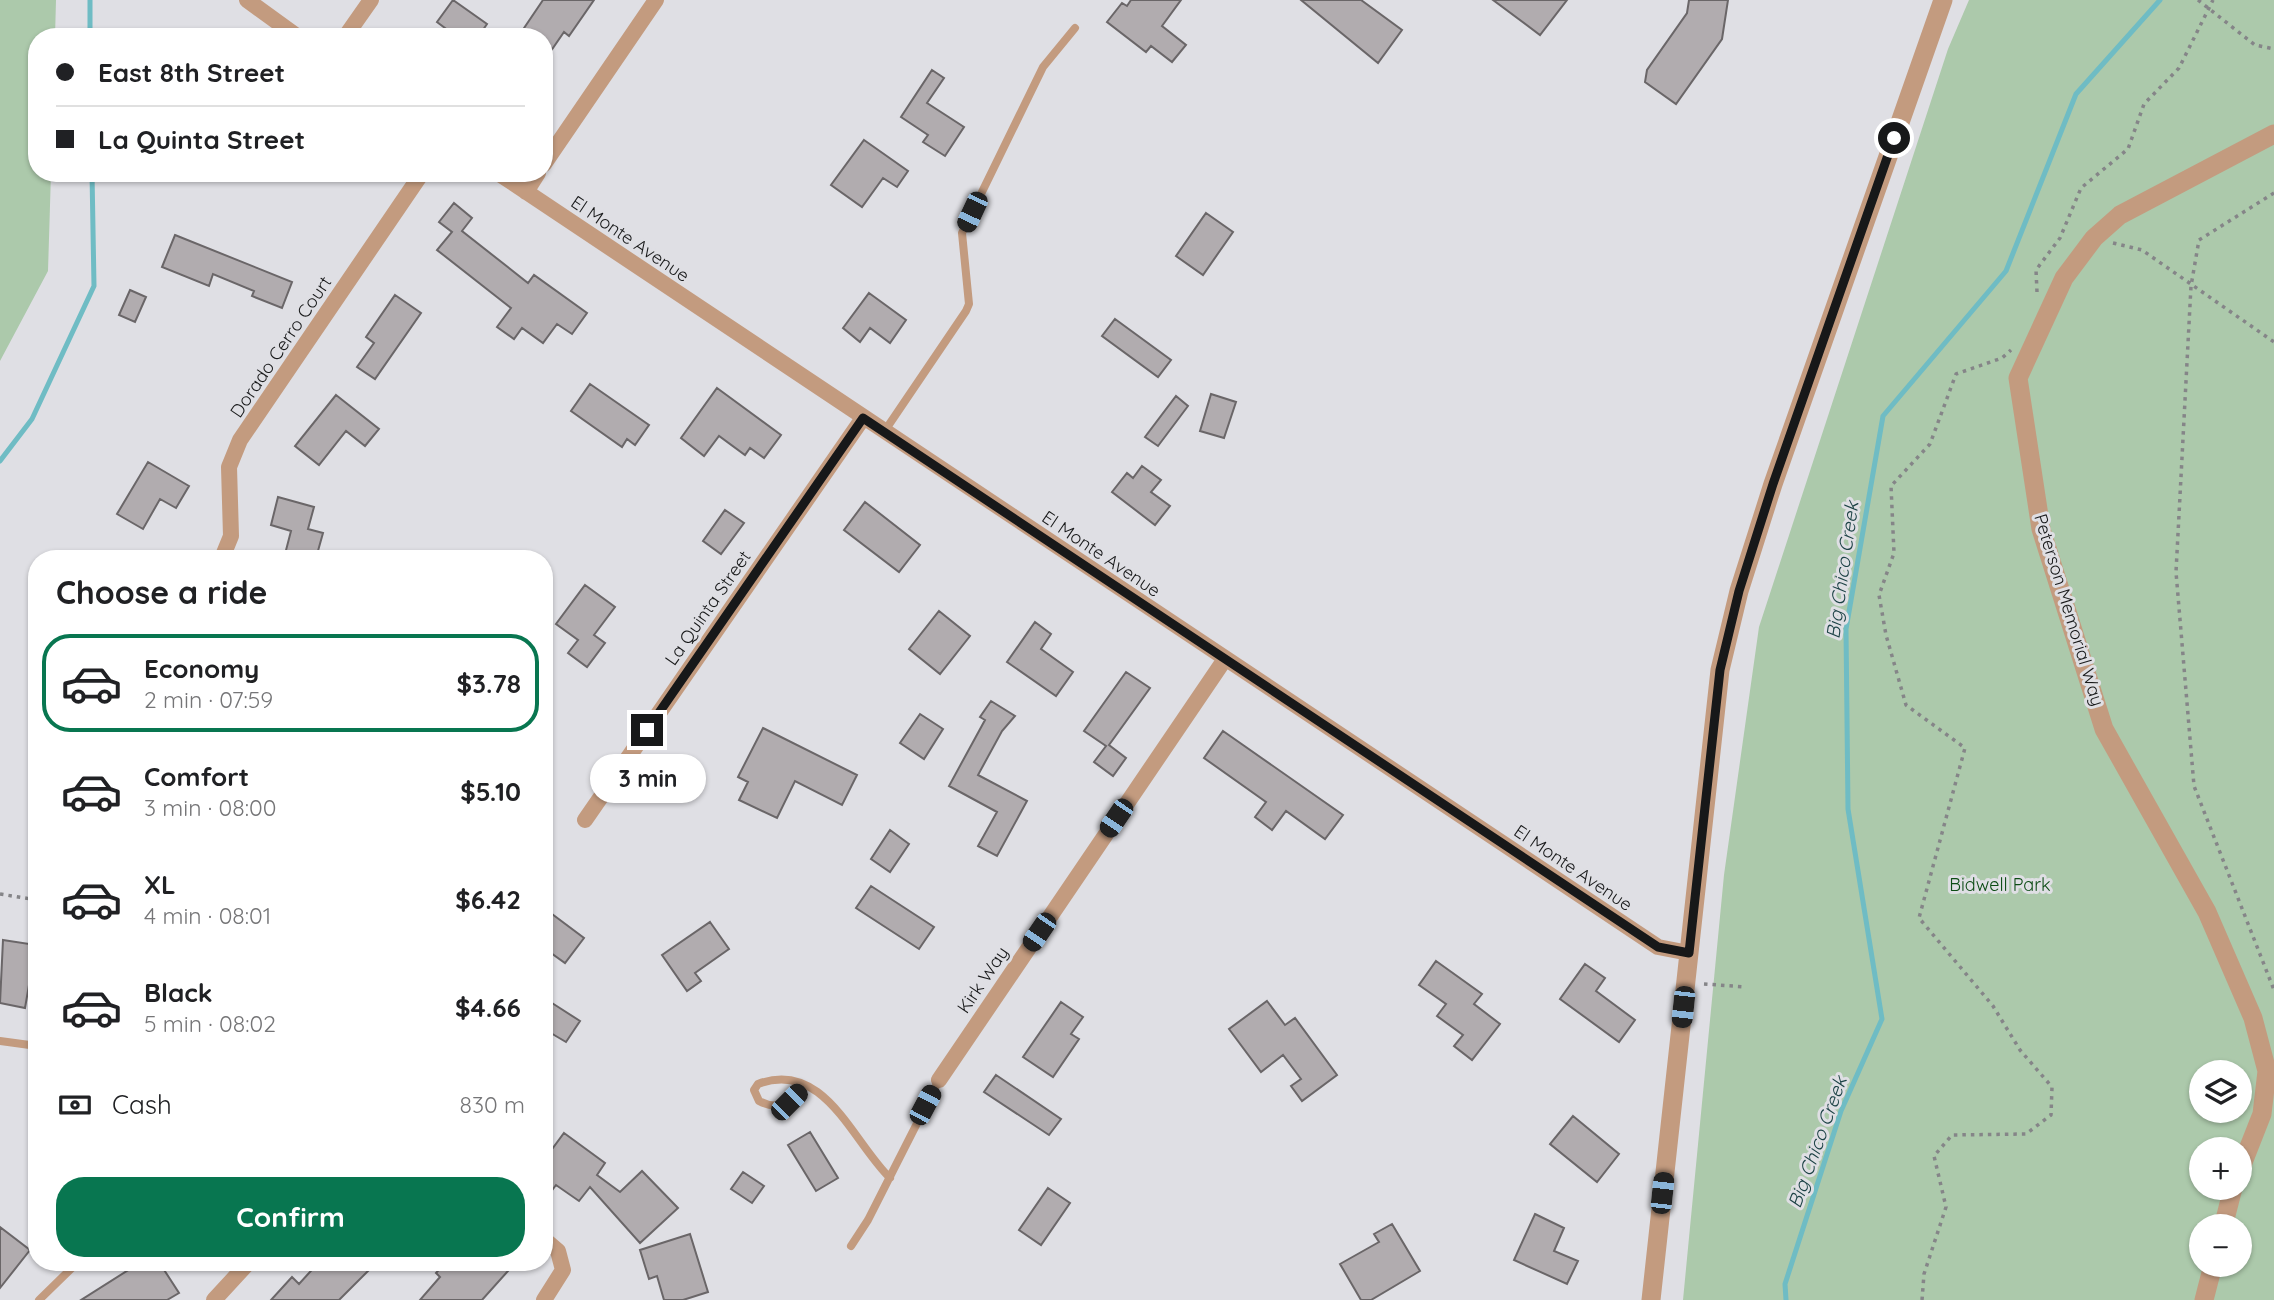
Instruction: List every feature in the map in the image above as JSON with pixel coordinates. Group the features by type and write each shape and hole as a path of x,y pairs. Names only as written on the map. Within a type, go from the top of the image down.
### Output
{"street":[{"path":"247,0 286,28"},
{"path":"351,28 371,0"},
{"path":"553,151 656,0"},
{"path":"1651,1300 1720,670 1739,591 1773,484 1943,0"},
{"name":"Peterson Memorial Way","path":"2252,1139 2262,1114 2267,1071 2253,1018 2207,912 2104,729 2041,529 2018,377 2064,278 2094,238 2120,215 2274,134"},
{"name":"Dorado Cerro Court","path":"225,550 231,536 229,467 240,440 416,182"},
{"name":"El Monte Avenue","path":"511,182 1658,947 1689,953"},
{"path":"526,192 532,182"},
{"name":"La Quinta Street","path":"585,820 863,418"},
{"name":"Kirk Way","path":"939,1080 1225,659"},
{"path":"544,1300 563,1270 558,1251 553,1247"},
{"path":"214,1300 241,1271"},
{"path":"2204,1300 2210,1277"}],"lane":[{"path":"884,432 966,311 969,304 962,233 1043,67 1075,28"},
{"path":"0,1041 28,1045"},
{"path":"805,1087 783,1105 764,1104 755,1096 758,1084 770,1079 784,1079 805,1087 832,1101 870,1159 890,1178"},
{"path":"851,1246 890,1178 939,1080"},
{"path":"38,1300 69,1271"}],"path":[{"path":"2198,0 2255,45 2274,49"},
{"path":"1922,1300 1924,1274 1945,1207 1934,1156 1952,1135 2026,1134 2051,1115 2052,1087 2020,1050 1993,1006 1919,918 1965,748 1906,705 1886,635 1879,594 1894,553 1891,486 1930,444 1956,374 2001,358 2039,327 2036,270 2060,238 2081,188 2128,149 2144,104 2179,68 2213,0"},
{"path":"2274,193 2199,240 2191,286 2176,572 2194,786 2274,990"},
{"path":"2094,238 2142,250 2274,342"},
{"path":"0,894 28,899"},
{"path":"1703,974 1702,984 1746,987"}],"green space":[{"path":"0,0 56,0 55,28 28,28 28,182 51,182 48,271 0,361"},
{"name":"Bidwell Park","path":"1969,0 2274,0 2274,1300 1683,1300 1724,875 1759,627 1948,49"}],"building":[{"path":"453,0 487,24 484,28 445,28 437,22"},
{"path":"543,0 594,0 569,36 564,32 553,48 553,28 524,28"},
{"path":"1131,0 1181,0 1162,26 1186,45 1172,62 1151,46 1146,52 1107,22 1122,3 1127,6"},
{"path":"1301,0 1361,0 1402,30 1378,63"},
{"path":"1493,0 1567,0 1540,35"},
{"path":"1689,0 1728,0 1722,39 1676,104 1645,82 1647,70 1687,13"},
{"path":"932,70 944,78 927,103 964,127 945,156 923,142 928,135 901,117"},
{"path":"864,140 908,171 897,187 883,178 862,207 831,185"},
{"path":"454,203 472,218 462,231 528,283 534,275 587,313 572,334 557,324 543,343 522,328 514,339 497,327 511,308 437,250 452,232 439,222"},
{"path":"1206,213 1233,232 1203,275 1176,256"},
{"path":"175,235 292,282 282,308 252,296 254,291 213,274 209,286 162,267"},
{"path":"130,290 146,297 135,322 119,315"},
{"path":"869,293 906,320 890,343 870,328 860,342 843,328"},
{"path":"395,295 421,313 375,379 357,367 374,343 366,337"},
{"path":"1115,319 1171,360 1158,377 1102,336"},
{"path":"590,384 649,425 635,445 627,439 622,447 571,411"},
{"path":"717,388 781,435 764,458 750,448 745,455 719,436 704,456 681,438"},
{"path":"1211,394 1236,402 1224,438 1200,431"},
{"path":"336,395 379,429 365,446 346,431 319,465 295,446"},
{"path":"1176,396 1188,406 1158,446 1145,437"},
{"path":"148,462 189,486 176,508 160,499 143,529 117,514"},
{"path":"1142,466 1161,480 1151,492 1170,506 1155,525 1112,492 1127,473 1133,478"},
{"path":"278,497 314,507 308,529 323,533 318,550 286,550 291,531 271,525"},
{"path":"865,502 920,545 899,572 844,530"},
{"path":"725,510 744,523 721,554 703,541"},
{"path":"585,585 615,607 594,635 605,643 587,667 568,653 578,640 556,624"},
{"path":"939,611 970,636 940,674 909,649"},
{"path":"1035,622 1051,634 1041,649 1073,672 1056,696 1007,662"},
{"path":"1126,672 1150,688 1109,745 1126,758 1113,776 1094,762 1106,746 1084,731"},
{"path":"991,701 1015,716 1002,731 978,775 1027,801 997,856 978,846 997,812 949,786 985,720 980,717"},
{"path":"920,714 943,729 924,759 900,743"},
{"path":"763,728 857,775 842,805 795,781 777,818 739,800 748,782 738,777"},
{"path":"1223,731 1343,815 1325,839 1286,811 1272,830 1255,817 1266,802 1204,758"},
{"path":"890,830 909,844 890,872 871,859"},
{"path":"871,886 934,927 919,949 856,908"},
{"path":"553,915 584,938 565,963 553,954"},
{"path":"710,922 729,949 695,973 701,981 687,991 662,955"},
{"path":"3,940 28,944 28,991 25,1008 0,1003"},
{"path":"1436,961 1482,994 1474,1004 1500,1024 1472,1060 1454,1046 1463,1035 1437,1016 1446,1004 1419,985"},
{"path":"1585,964 1605,978 1596,991 1635,1020 1619,1042 1560,999"},
{"path":"1267,1001 1285,1025 1295,1018 1337,1075 1302,1101 1291,1086 1301,1079 1283,1055 1261,1072 1229,1029"},
{"path":"1061,1002 1083,1017 1071,1034 1079,1039 1053,1077 1023,1057"},
{"path":"553,1004 580,1021 566,1042 553,1034"},
{"path":"996,1075 1061,1119 1049,1135 984,1092"},
{"path":"1573,1116 1619,1154 1597,1182 1550,1144"},
{"path":"810,1132 838,1178 816,1191 788,1145"},
{"path":"564,1133 605,1163 597,1175 620,1192 642,1171 678,1208 640,1243 590,1187 579,1201 556,1185 553,1189 553,1148"},
{"path":"743,1172 764,1186 752,1203 731,1189"},
{"path":"1048,1188 1070,1203 1041,1245 1019,1230"},
{"path":"1535,1214 1564,1228 1554,1251 1578,1261 1567,1284 1514,1260"},
{"path":"1392,1224 1420,1271 1371,1300 1361,1300 1340,1264 1379,1242 1374,1234"},
{"path":"0,1227 28,1248 28,1253 0,1288"},
{"path":"690,1234 708,1292 683,1300 664,1300 657,1276 649,1279 640,1250"},
{"path":"127,1271 165,1271 179,1293 167,1300 81,1300"},
{"path":"311,1271 368,1271 339,1300 271,1300 292,1277 299,1284"},
{"path":"508,1271 482,1300 420,1300 440,1277 436,1273"}],"waterway":[{"path":"90,0 90,28"},
{"name":"Big Chico Creek","path":"1786,1300 1785,1284 1841,1111 1882,1019 1848,809 1846,629 1883,416 2006,271 2076,94 2160,0"},
{"path":"0,461 32,419 94,286 92,182"}],"route":[{"path":"647,730 863,418 1658,947 1689,953 1720,670 1739,591 1773,484 1894,138"}]}
